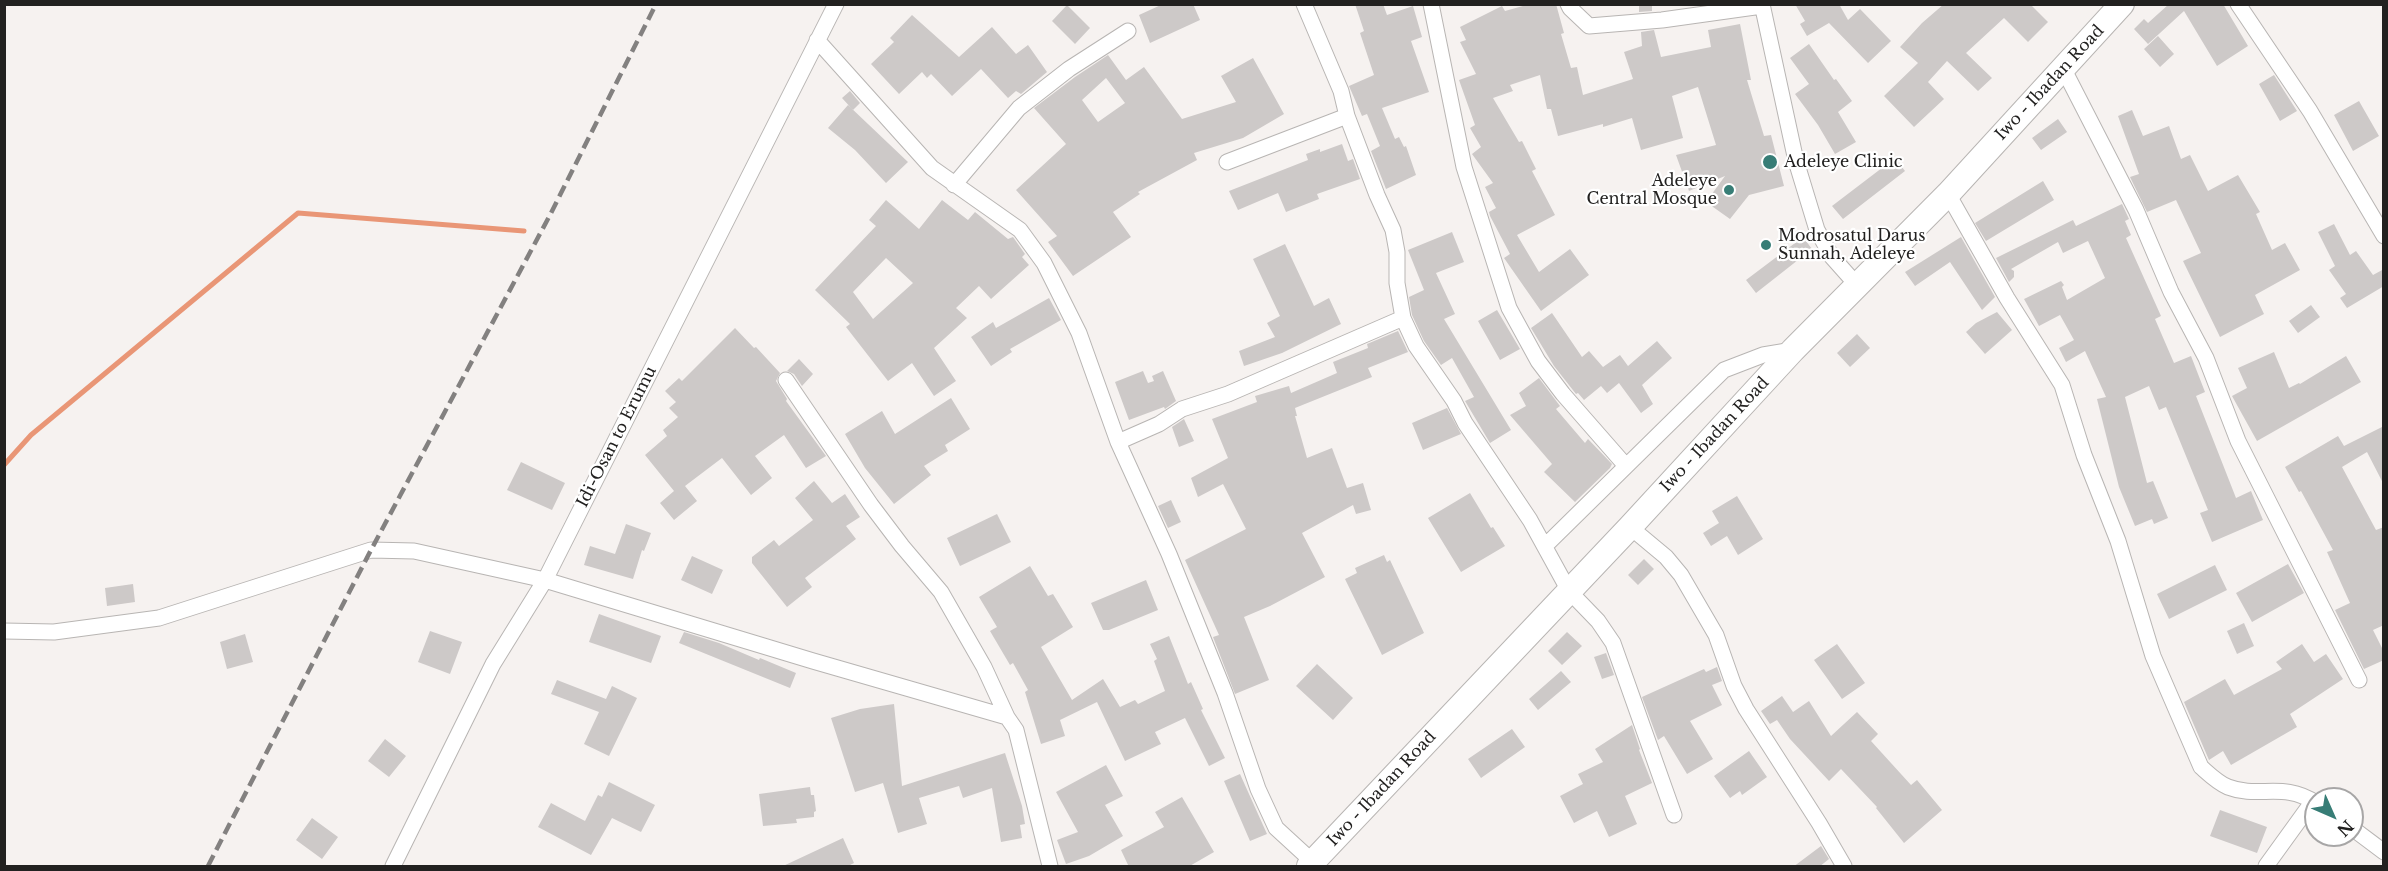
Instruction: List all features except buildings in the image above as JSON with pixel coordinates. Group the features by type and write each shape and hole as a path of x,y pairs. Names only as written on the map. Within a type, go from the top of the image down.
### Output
{"main road":[{"name":"Iwo - Ibadan Road","path":"1311,864 1630,527 1793,350 1856,284 1948,194 2122,4"}],"street":[{"name":"Idi-Osan to Erumu","path":"393,867 493,664 545,580 836,4"},
{"path":"1304,4 1341,91 1347,116 1393,230 1397,252 1397,283 1403,318 1416,346 1454,401 1465,423 1545,546 1569,591 1598,621 1613,643 1674,815"},
{"path":"1431,4 1464,167 1509,308 1538,361 1563,394 1626,466"},
{"path":"1569,4 1570,9 1589,26 1662,20 1762,5 1796,161 1817,230 1832,257 1856,284"},
{"path":"2238,4 2310,111 2384,236"},
{"path":"954,185 1019,108 1069,69 1128,31"},
{"path":"817,40 932,168 1020,230 1044,263 1079,333 1118,442 1169,554 1225,693 1258,789 1276,828 1311,864"},
{"path":"2063,68 2136,210 2171,292 2206,358 2238,441 2359,680"},
{"path":"1227,162 1347,116"},
{"path":"1948,194 2007,298 2062,385 2084,455 2118,542 2152,657 2201,767 2215,780 2228,787 2241,790 2289,790 2304,797"},
{"path":"1118,442 1159,424 1182,408 1228,394 1403,318"},
{"path":"1545,546 1725,370 1763,355 1793,350"},
{"path":"786,380 871,504 902,546 941,592 984,667 1007,717 1016,730 1050,867"},
{"path":"1630,527 1666,557 1681,575 1716,635 1734,686 1742,701 1820,823 1844,867"},
{"path":"4,631 54,632 159,618 371,550 414,551 545,580 1007,717"},
{"path":"2266,867 2304,816"},
{"path":"2364,837 2384,852"}],"waterway":[{"path":"4,465 31,435 298,213 524,231"}],"railway":[{"path":"208,866 371,550 550,215 656,4"}],"place":[{"name":"Adeleye Clinic","path":"1770,162"},
{"name":"Adeleye Central Mosque","path":"1729,190"},
{"name":"Modrosatul Darus Sunnah, Adeleye","path":"1766,245"}]}
